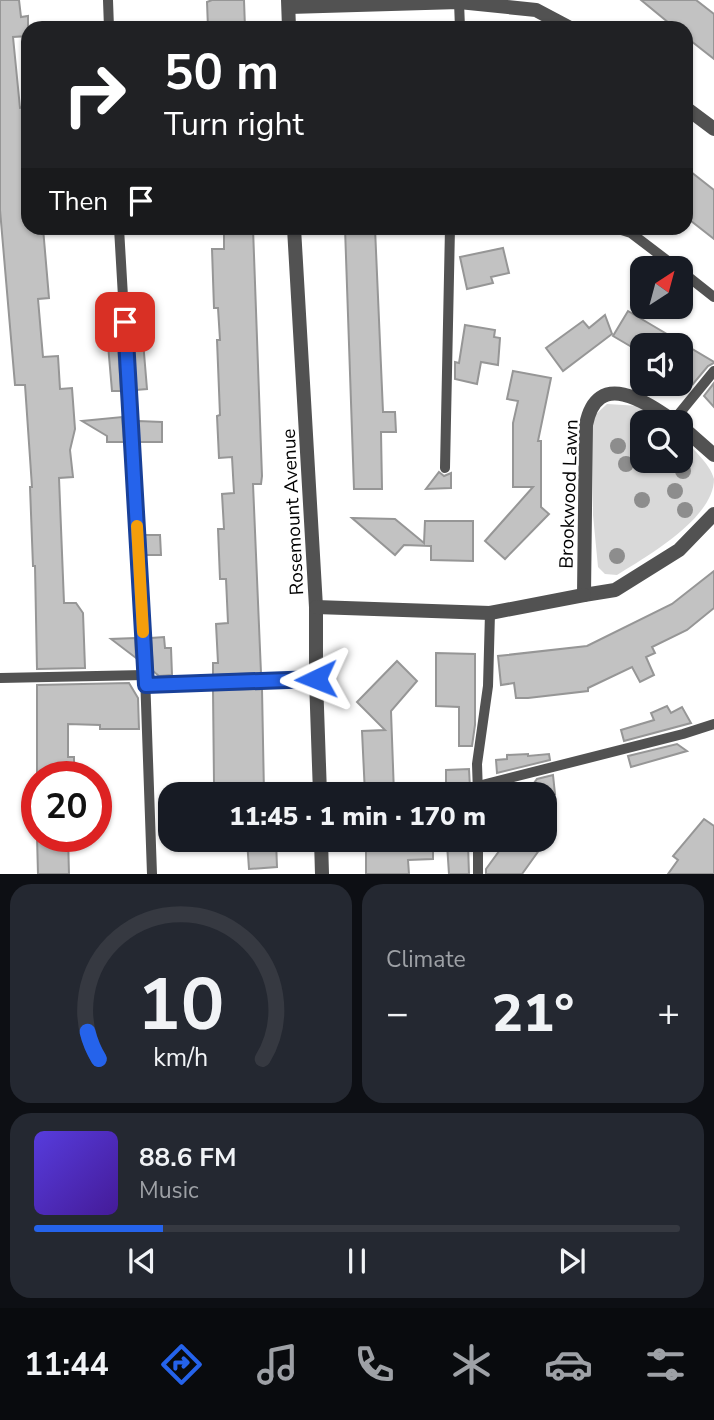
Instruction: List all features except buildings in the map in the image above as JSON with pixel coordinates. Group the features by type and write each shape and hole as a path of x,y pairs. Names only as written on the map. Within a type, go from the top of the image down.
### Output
{"street":[{"path":"288,4 459,2 536,10 557,21"},
{"path":"693,113 714,129"},
{"name":"Rosemount Avenue","path":"294,235 316,607 320,782"},
{"name":"Brookwood Lawn","path":"584,595 586,425 589,411 596,401 614,392 636,397 656,410"},
{"name":"Brookwood Lawn","path":"693,437 714,455"},
{"name":"Brookwood Lawn","path":"316,607 490,613 615,590 679,550 714,514"},
{"path":"321,852 322,874"}],"lane":[{"path":"108,0 109,21"},
{"path":"459,2 460,21"},
{"path":"119,235 146,680 152,874"},
{"path":"445,468 450,235"},
{"path":"634,235 661,256"},
{"path":"693,280 714,297"},
{"path":"686,410 714,370"},
{"path":"478,782 477,764 488,686 490,613"},
{"path":"0,678 316,679"},
{"path":"507,782 714,724"},
{"path":"478,852 478,874"}],"shaded area":[{"path":"607,404 640,406 646,410 630,410 630,473 693,473 693,449 714,479 711,494 703,508 676,536 617,575 605,574 598,567 593,515 593,417"}],"slow traffic":[{"path":"137,526 143,632"}],"route":[{"path":"125,322 146,685 316,679"}]}
